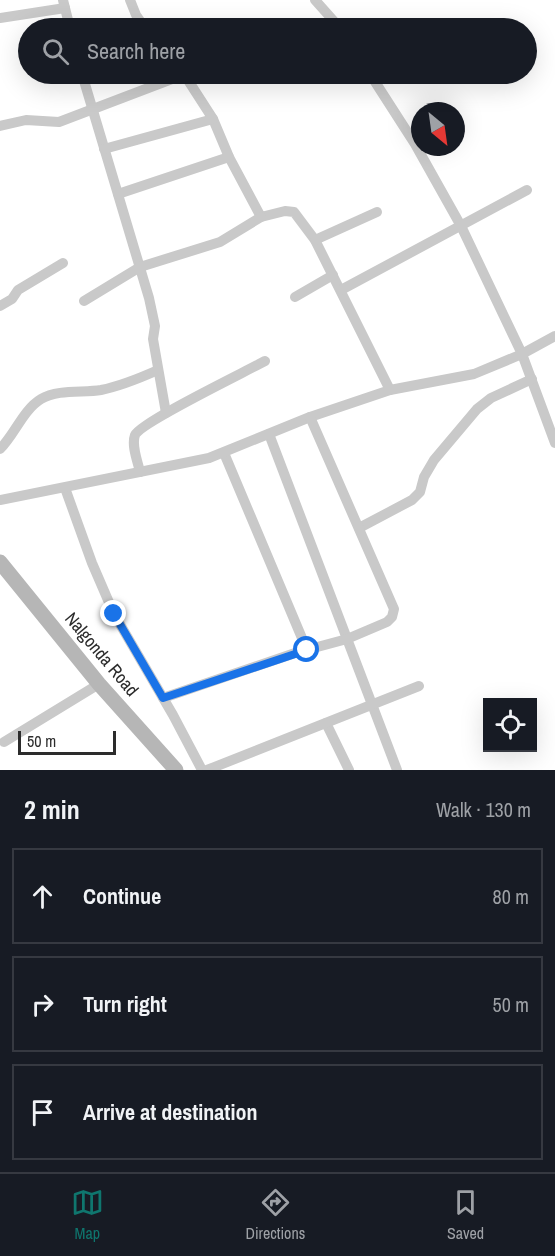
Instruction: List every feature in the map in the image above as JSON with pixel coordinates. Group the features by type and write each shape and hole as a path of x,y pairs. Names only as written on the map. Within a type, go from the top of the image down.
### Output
{"main road":[{"name":"Nalgonda Road","path":"2,567 99,684 176,770"}],"street":[{"path":"130,0 138,18"},
{"path":"315,0 331,18"},
{"path":"0,18 64,4"},
{"path":"85,84 141,267 155,326 153,339 166,413"},
{"path":"0,126 26,120 59,122 159,84"},
{"path":"191,84 213,119 229,157 261,217"},
{"path":"376,84 415,144 461,226 522,354 555,443"},
{"path":"104,149 213,119"},
{"path":"118,194 229,157"},
{"path":"341,290 527,190"},
{"path":"84,301 141,267 220,242 261,217 285,211 294,212 315,240 390,390"},
{"path":"315,240 377,212"},
{"path":"0,306 12,299 18,290 63,263"},
{"path":"295,297 333,275"},
{"path":"0,500 224,453 310,417 390,390 474,374 522,354 555,336"},
{"path":"140,472 134,446 135,436 142,427 265,361"},
{"path":"0,449 12,436 32,406 43,398 56,394 102,390 158,370"},
{"path":"358,528 412,500 420,492 424,477 434,460 477,409 491,398 532,379"},
{"path":"163,698 347,639 387,622 392,617 394,609 310,417"},
{"path":"269,434 397,770"},
{"path":"224,453 307,650"},
{"path":"65,488 92,563 114,614 202,770"},
{"path":"1,742 99,684"},
{"path":"207,770 419,686"},
{"path":"326,723 349,770"}],"route":[{"path":"114,614 163,698 307,650"}]}
